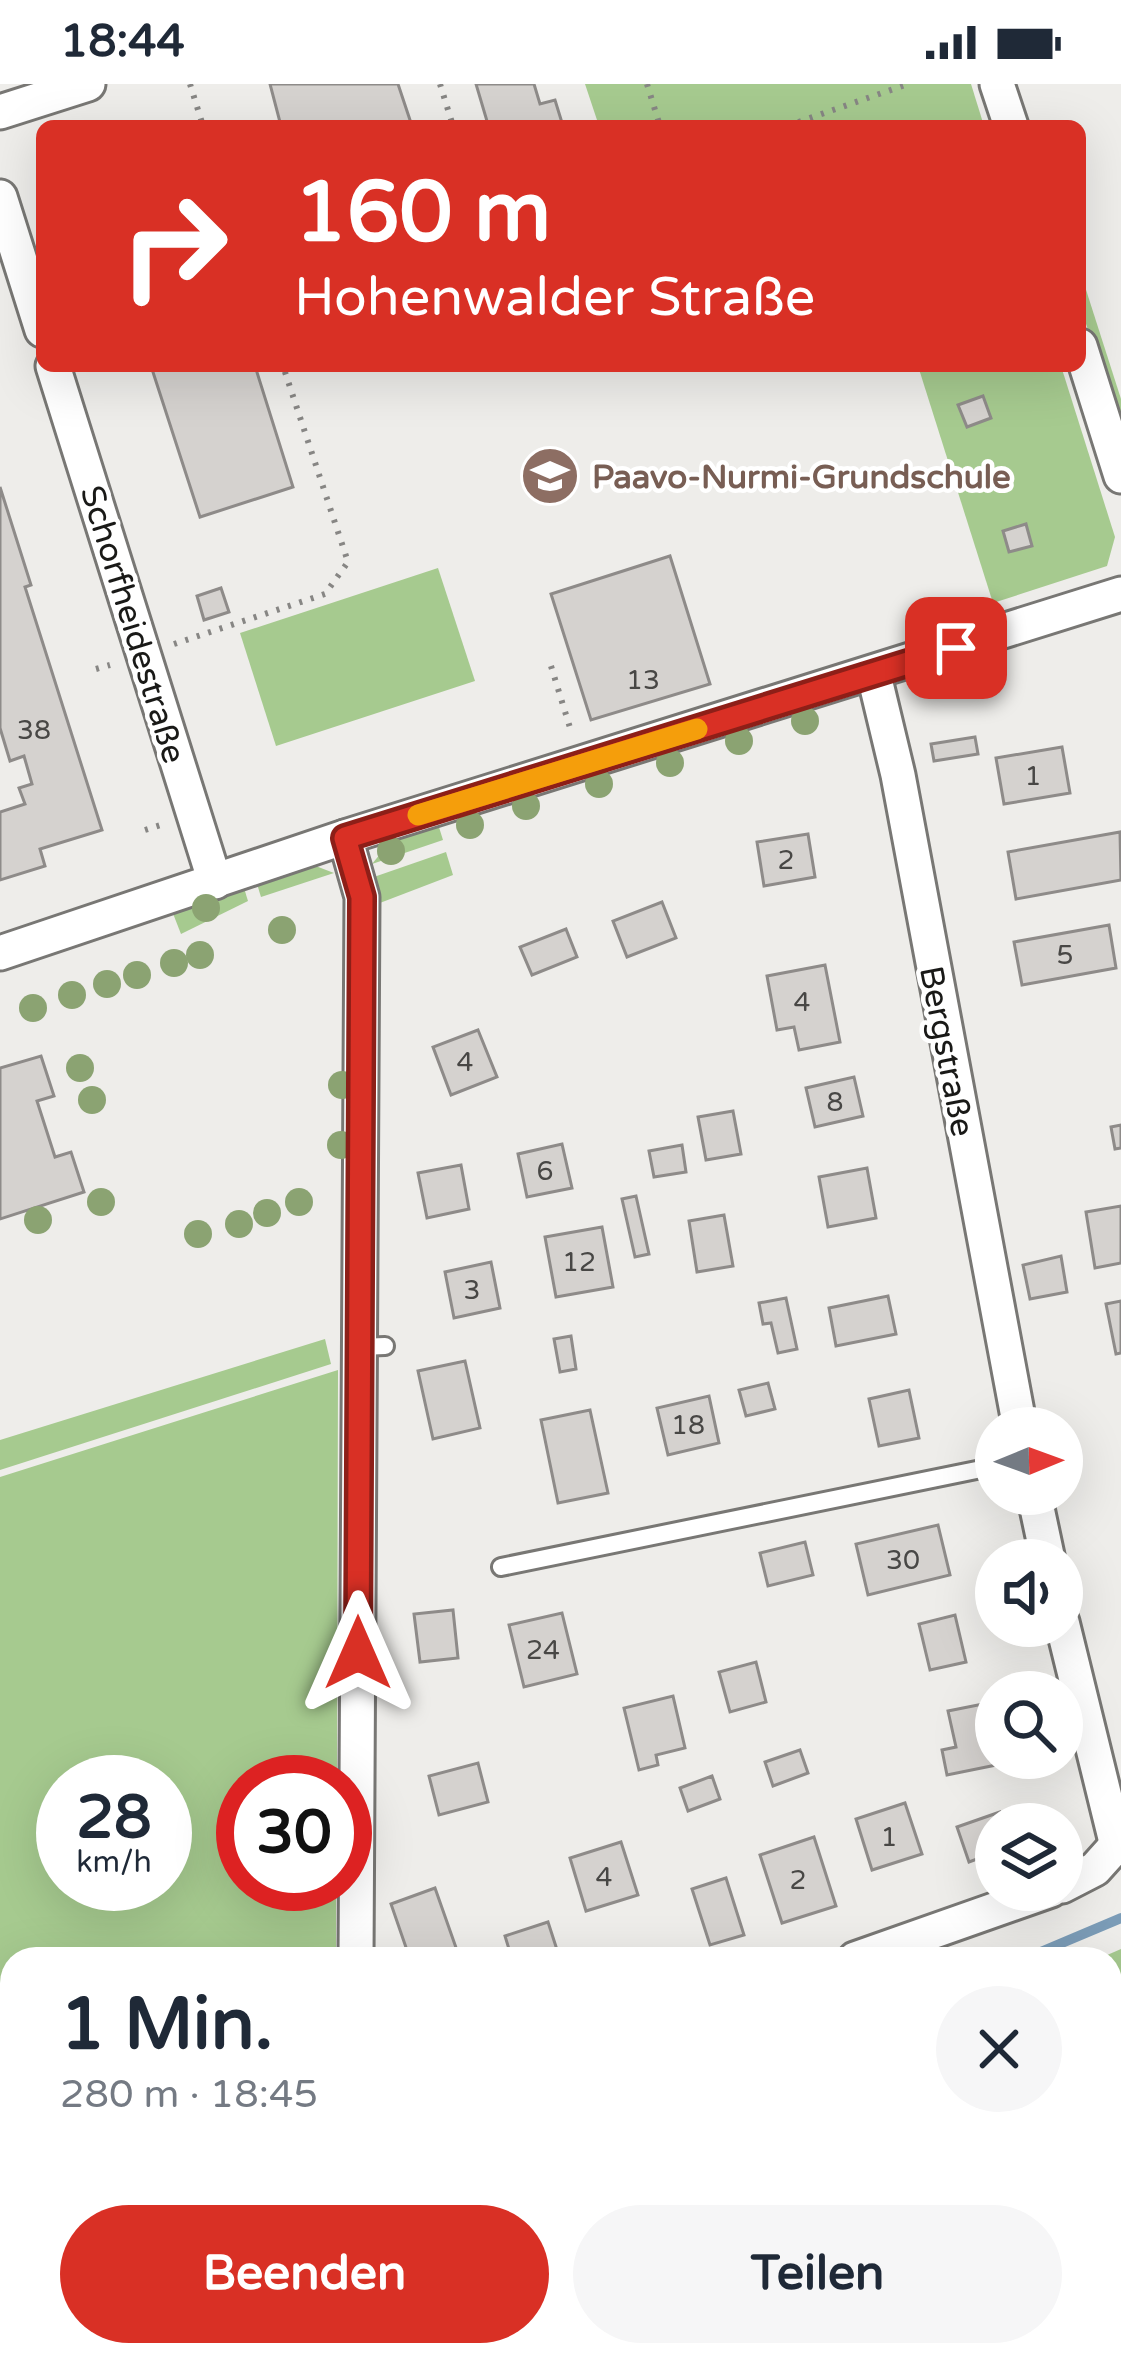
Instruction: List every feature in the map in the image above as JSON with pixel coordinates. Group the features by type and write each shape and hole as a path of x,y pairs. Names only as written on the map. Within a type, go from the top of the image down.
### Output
{"street":[{"path":"0,112 88,84"},
{"path":"997,84 1009,120"},
{"path":"0,197 36,312"},
{"path":"1086,365 1121,476"},
{"name":"Schorfheidestraße","path":"55,372 215,882"},
{"path":"0,953 345,838 1121,594"},
{"name":"Bergstraße","path":"874,675 898,775 1016,1407"},
{"path":"345,838 362,897 372,1347 356,1947"},
{"path":"1069,1647 1119,1841 1095,1869 1083,1875"},
{"path":"889,1947 991,1911"}],"lane":[{"path":"501,1567 975,1470"}],"path":[{"path":"190,84 201,120"},
{"path":"440,84 451,120"},
{"path":"647,84 658,120"},
{"path":"804,120 908,84"},
{"path":"234,624 325,594 348,562 285,372"},
{"path":"551,666 581,764"}],"green space":[{"path":"585,84 971,84 982,120 597,120"},
{"path":"1086,290 1121,399 1121,434 1086,324"},
{"path":"920,372 1063,372 1115,537 1107,566 993,603"},
{"path":"438,568 475,681 276,746 240,633"},
{"path":"438,824 443,840 372,864 394,837"},
{"path":"446,852 453,875 372,906 371,878"},
{"path":"313,865 334,873 261,897 257,884"},
{"path":"244,888 248,901 181,934 172,911"},
{"path":"325,1339 331,1364 0,1470 0,1440"},
{"path":"338,1370 337,1755 216,1755 216,1911 336,1911 336,1947 0,1947 0,1477"}],"building":[{"path":"270,84 398,84 410,120 279,120"},
{"path":"476,84 534,84 540,104 555,100 561,120 487,120"},
{"path":"153,372 257,372 293,487 200,517"},
{"path":"983,396 991,418 967,427 958,405"},
{"path":"0,487 31,585 25,587 102,830 40,849 45,866 0,880 0,812 25,804 19,788 32,784 24,756 10,761 0,728"},
{"path":"1026,524 1032,546 1009,552 1003,531"},
{"path":"670,556 710,684 591,720 551,594"},
{"path":"221,588 229,612 204,620 197,596"},
{"path":"975,737 978,754 934,761 931,744"},
{"path":"1062,747 1070,793 1004,804 996,758"},
{"path":"1120,832 1121,880 1016,899 1008,852"},
{"path":"808,834 815,877 764,886 757,842"},
{"path":"662,902 676,938 627,957 613,921"},
{"path":"1109,925 1116,968 1022,985 1014,942"},
{"path":"566,929 577,957 532,975 520,947"},
{"path":"825,965 840,1042 799,1050 794,1027 777,1030 767,976"},
{"path":"478,1030 497,1077 451,1095 433,1047"},
{"path":"41,1056 54,1096 37,1101 55,1157 71,1152 84,1192 0,1219 0,1068"},
{"path":"854,1077 863,1116 815,1127 806,1088"},
{"path":"733,1111 741,1154 706,1160 698,1117"},
{"path":"1121,1125 1121,1148 1115,1149 1111,1127"},
{"path":"562,1144 572,1188 527,1197 518,1154"},
{"path":"682,1145 686,1172 654,1177 649,1151"},
{"path":"461,1165 469,1209 427,1218 418,1173"},
{"path":"867,1168 876,1218 828,1227 819,1177"},
{"path":"636,1196 649,1254 635,1257 622,1199"},
{"path":"1121,1206 1121,1263 1095,1268 1086,1212"},
{"path":"724,1215 733,1266 697,1272 689,1221"},
{"path":"602,1227 613,1287 556,1297 545,1237"},
{"path":"1061,1256 1067,1292 1030,1299 1023,1265"},
{"path":"491,1262 500,1308 454,1318 445,1272"},
{"path":"888,1296 896,1334 836,1346 829,1308"},
{"path":"786,1298 797,1349 778,1353 771,1323 763,1324 759,1303"},
{"path":"1121,1301 1121,1353 1116,1354 1106,1304"},
{"path":"571,1336 576,1369 560,1372 554,1339"},
{"path":"465,1361 480,1428 433,1439 418,1371"},
{"path":"768,1383 775,1409 746,1416 739,1390"},
{"path":"909,1390 919,1438 879,1446 869,1399"},
{"path":"709,1396 719,1443 668,1455 657,1408"},
{"path":"590,1410 608,1493 558,1503 541,1420"},
{"path":"938,1525 950,1575 868,1595 856,1544"},
{"path":"805,1542 813,1575 768,1586 760,1553"},
{"path":"453,1610 458,1658 420,1662 414,1614"},
{"path":"562,1613 577,1674 524,1687 509,1625"},
{"path":"955,1615 966,1662 930,1670 919,1624"},
{"path":"756,1662 766,1702 730,1712 719,1672"},
{"path":"673,1696 685,1748 656,1755 658,1765 639,1770 624,1708"},
{"path":"975,1706 975,1769 947,1775 942,1750 956,1747 948,1711"},
{"path":"800,1750 808,1773 773,1786 765,1762"},
{"path":"478,1763 488,1802 439,1815 429,1776"},
{"path":"712,1776 720,1799 688,1811 680,1788"},
{"path":"905,1803 922,1854 872,1870 856,1819"},
{"path":"975,1821 975,1860 969,1862 957,1827"},
{"path":"814,1837 836,1906 782,1923 760,1855"},
{"path":"621,1842 638,1895 586,1911 570,1858"},
{"path":"726,1878 744,1935 710,1945 692,1889"},
{"path":"435,1888 456,1947 406,1947 391,1904"},
{"path":"548,1922 556,1947 508,1947 505,1936"}],"waterway":[{"path":"1052,1947 1121,1918"}],"slow traffic":[{"path":"418,815 697,729"}],"place":[{"name":"Paavo-Nurmi-Grundschule","path":"550,476"}],"route":[{"path":"358,1653 362,897 345,838 956,648"}]}
